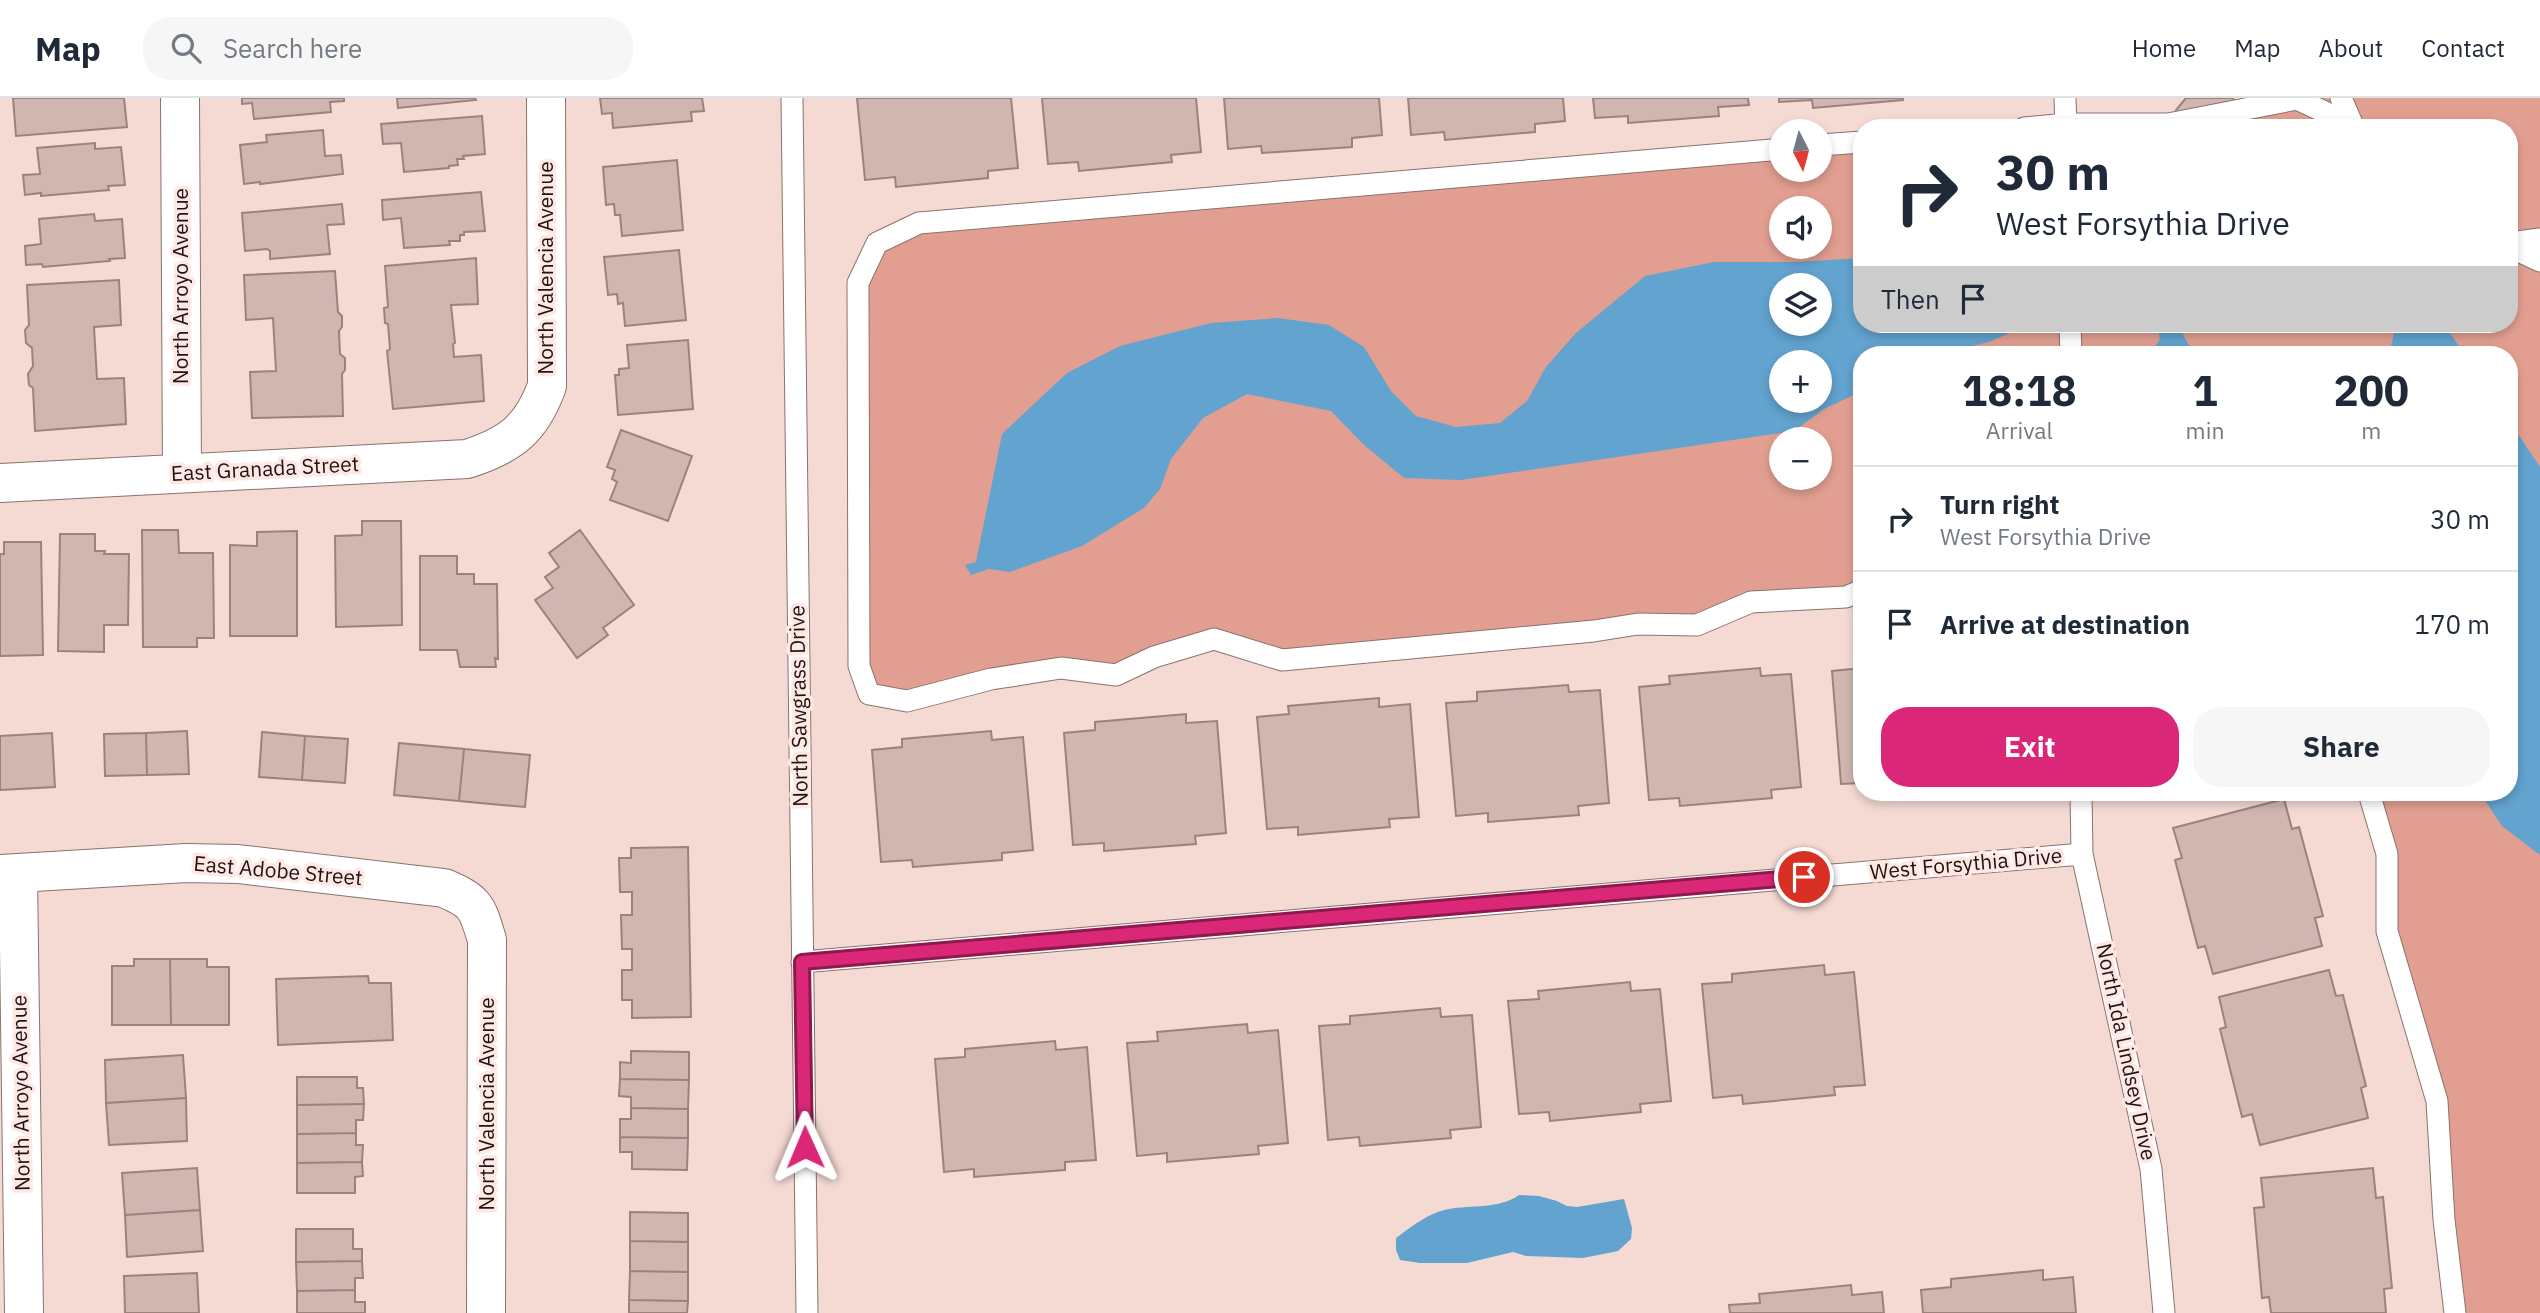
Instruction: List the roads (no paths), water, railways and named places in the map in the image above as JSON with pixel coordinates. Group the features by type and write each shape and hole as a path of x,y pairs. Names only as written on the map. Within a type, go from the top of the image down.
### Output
{"street":[{"name":"North Arroyo Avenue","path":"180,98 182,473"},
{"name":"North Valencia Avenue","path":"522,431 538,410 547,386 546,98"},
{"name":"East Granada Street","path":"0,483 467,460 497,449 522,431"},
{"name":"East Adobe Street","path":"9,873 186,863 238,864 416,883 444,888 469,898"},
{"name":"North Arroyo Avenue","path":"9,873 24,1313"},
{"name":"North Valencia Avenue","path":"469,898 480,918 487,940 486,1313"}],"lane":[{"name":"North Sawgrass Drive","path":"792,98 807,1313"},
{"path":"2065,98 2066,119"},
{"path":"2340,98 2350,119"},
{"path":"2194,119 2298,99 2337,119"},
{"path":"1832,144 1853,143"},
{"path":"1769,150 919,223 877,243 858,283 859,666 869,694 907,701 991,680 1061,668 1116,675 1154,657 1214,639 1282,660 1594,632 1638,624 1697,625 1751,602 1846,597 1853,594"},
{"path":"2518,243 2540,239"},
{"path":"2518,249 2540,261"},
{"name":"North Ida Lindsey Drive","path":"2081,801 2082,854 2151,1169 2164,1313"},
{"path":"2371,801 2387,854 2386,931 2437,1101 2444,1220 2455,1313"},
{"name":"West Forsythia Drive","path":"802,962 2082,854"}],"water":[{"path":"1853,259 1853,333 2010,333 1972,346 1853,346 1853,395 1832,405 1832,350 1769,350 1769,413 1819,413 1799,427 1769,427 1769,435 1461,480 1404,478 1363,444 1331,411 1247,394 1203,418 1171,459 1160,489 1144,508 1082,546 1010,572 989,569 971,575 965,565 976,562 1002,434 1067,373 1120,346 1211,323 1278,318 1329,325 1364,347 1391,391 1416,416 1456,427 1500,423 1527,401 1546,367 1576,333 1645,276 1714,262"},
{"path":"2158,333 2182,333 2190,346 2156,346 2160,339"},
{"path":"2394,333 2450,333 2459,346 2391,346"},
{"path":"2518,434 2540,467 2540,855 2502,826 2485,801 2518,801"},
{"path":"1519,1195 1539,1196 1577,1207 1624,1199 1632,1228 1631,1239 1618,1251 1583,1258 1526,1256 1513,1252 1467,1263 1420,1263 1400,1260 1396,1250 1396,1238 1428,1217 1449,1209 1503,1203"}]}
